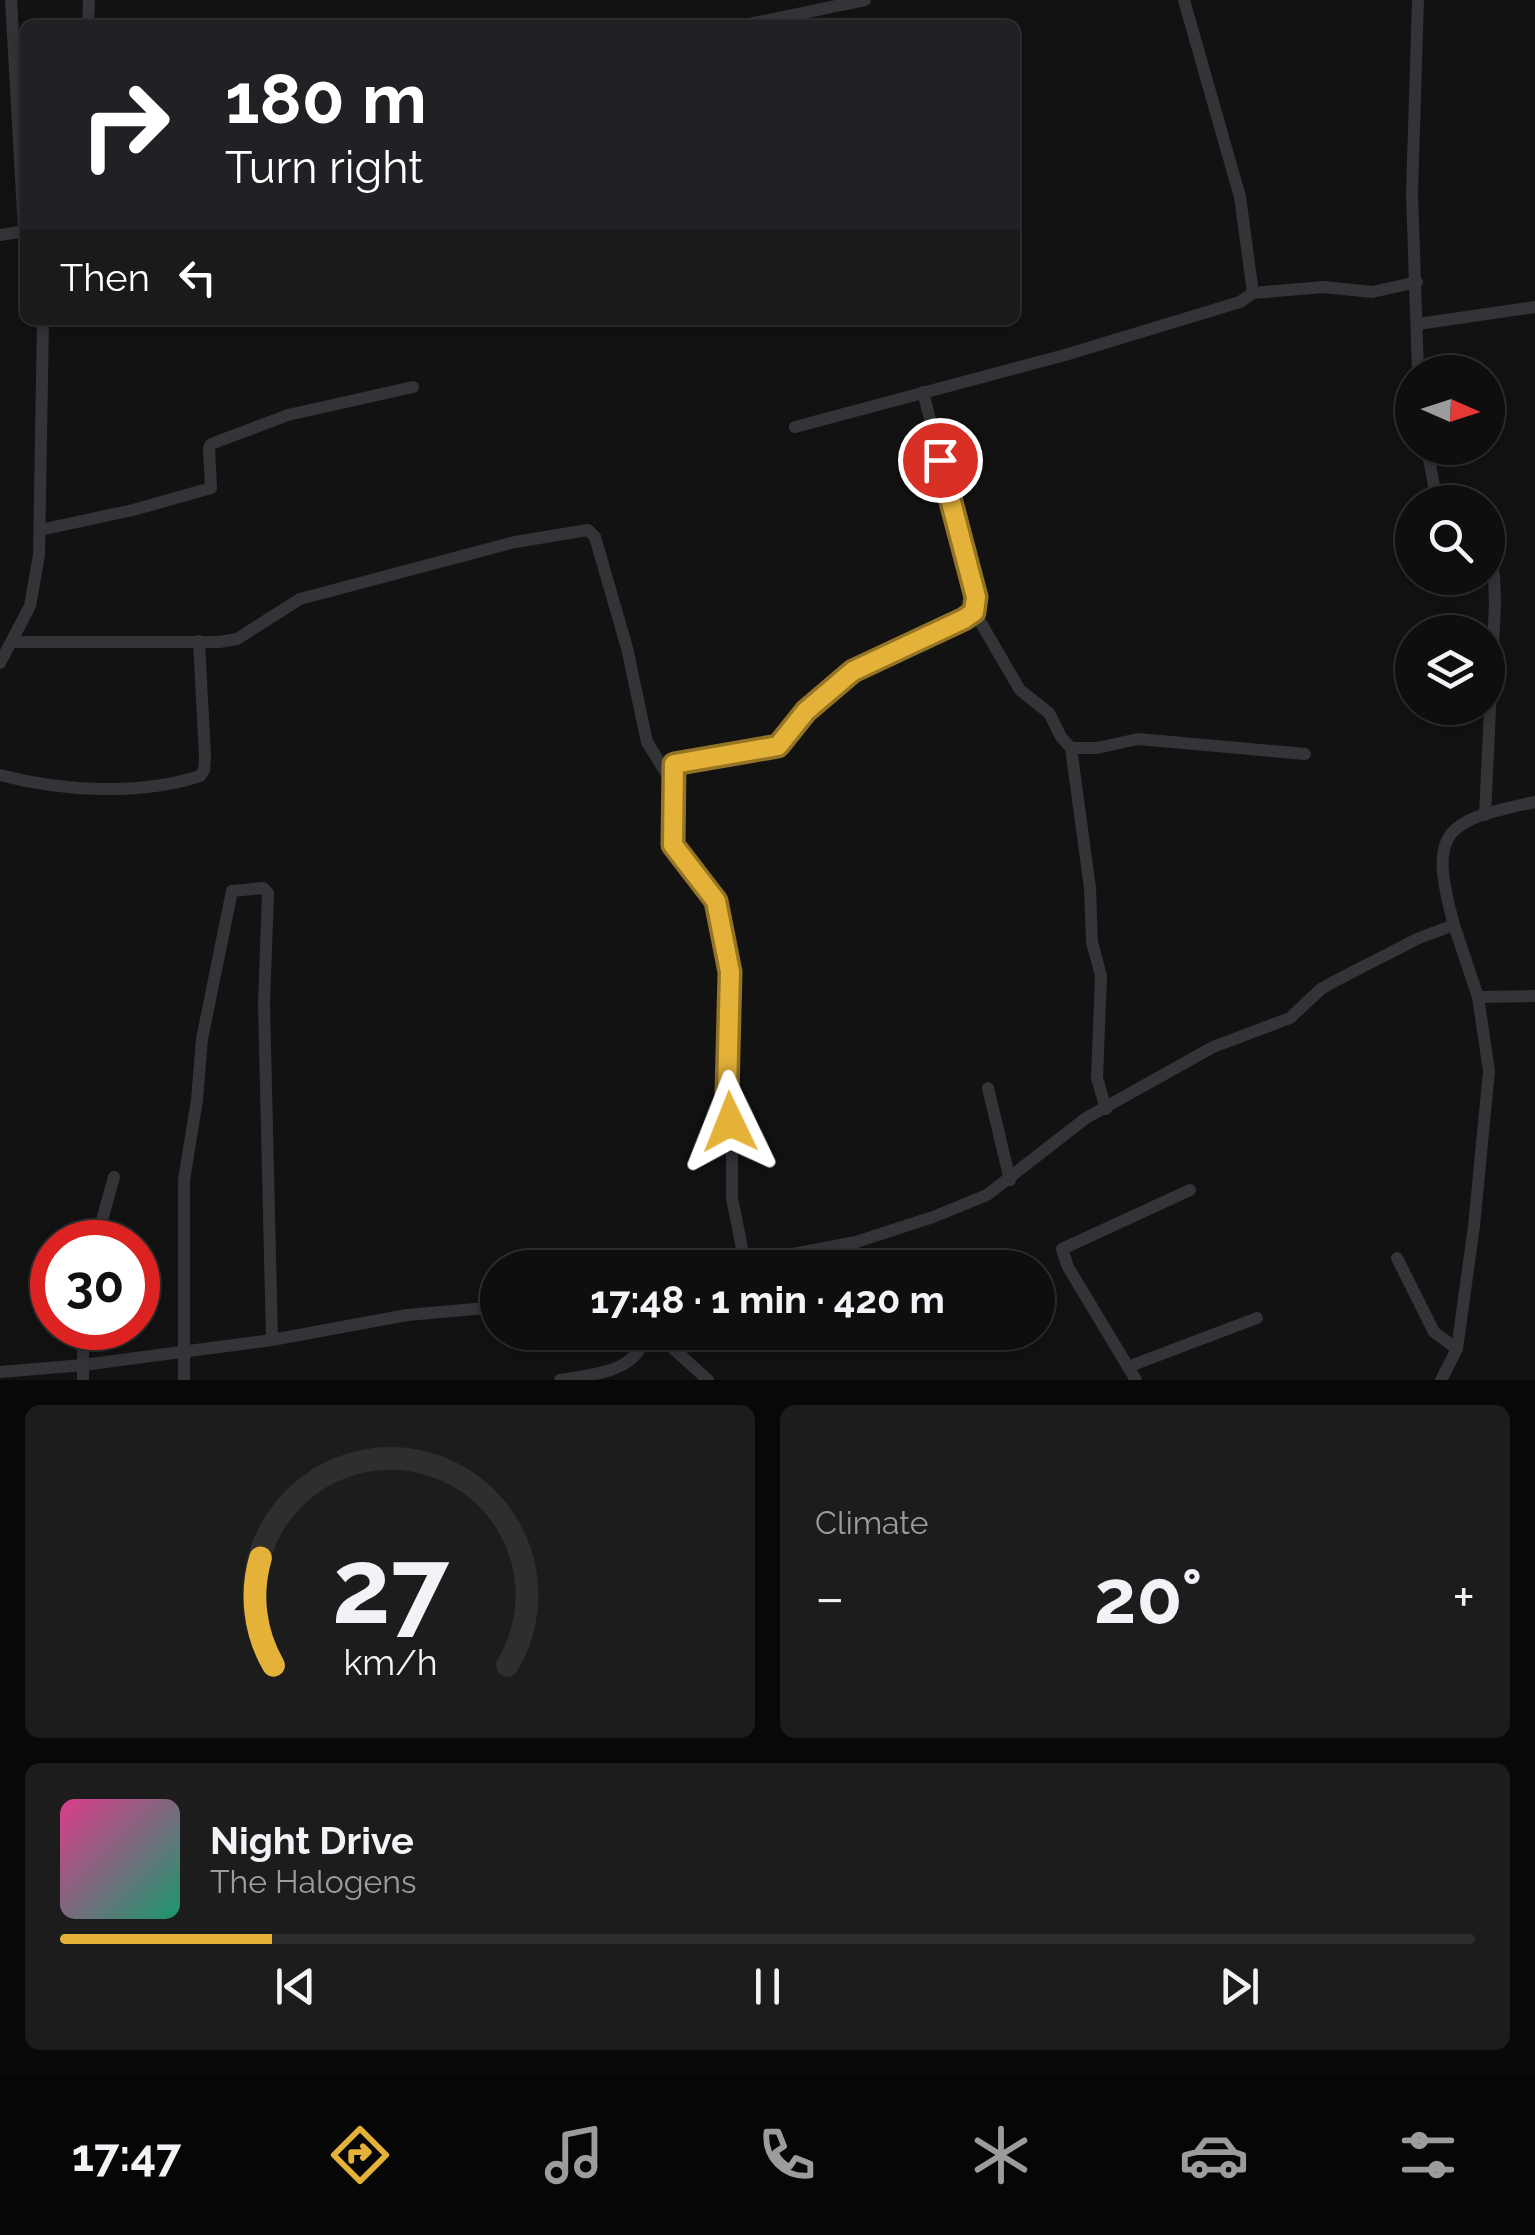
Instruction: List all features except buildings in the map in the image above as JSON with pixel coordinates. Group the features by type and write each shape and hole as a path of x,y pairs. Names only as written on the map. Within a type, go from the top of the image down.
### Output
{"street":[{"path":"11,0 6,32 20,179"},
{"path":"768,20 865,0"},
{"path":"1184,0 1240,198 1253,293"},
{"path":"1418,0 1412,177 1418,355"},
{"path":"795,426 1065,355 1240,302 1253,293 1324,287 1372,292 1417,282"},
{"path":"1418,324 1535,307"},
{"path":"0,664 24,622 34,594 40,530 43,325"},
{"path":"40,530 211,488 211,444 288,416 413,388"},
{"path":"923,392 976,597 974,612 1020,690 1049,713 1071,748 1090,888 1092,942 1101,976 1097,1078 1106,1108"},
{"path":"13,642 199,642 237,638 287,606 317,594 515,542 588,530 595,538 627,648 647,742 671,781"},
{"path":"1485,815 1495,595"},
{"path":"742,1250 732,1198 727,1092 730,972 716,901 673,845 674,764 778,746 806,711 853,671 974,612"},
{"path":"0,775 64,786 108,788 200,776 205,757 199,642"},
{"path":"1071,748 1097,748 1138,738 1305,754"},
{"path":"1442,1380 1457,1350 1487,1101 1487,1039 1442,880 1442,856 1447,836 1462,823 1535,802"},
{"path":"184,1380 186,1157 196,1111 202,1039 232,891 236,889 263,888 268,893 264,1004 272,1340"},
{"path":"814,1250 896,1230 987,1195 1076,1124 1213,1048 1290,1018 1321,989 1418,938 1454,924"},
{"path":"1478,997 1535,996"},
{"path":"988,1088 1010,1180"},
{"path":"102,1220 114,1177"},
{"path":"1136,1380 1068,1268 1062,1249 1190,1190"},
{"path":"1397,1258 1434,1332 1457,1350"},
{"path":"0,1372 83,1365 272,1340 372,1320 480,1310"},
{"path":"1130,1366 1258,1318"},
{"path":"83,1350 83,1380"},
{"path":"560,1380 603,1372 634,1360 639,1350"},
{"path":"676,1350 708,1380"}],"route":[{"path":"730,1122 730,972 716,901 673,845 674,764 778,746 806,711 853,671 974,612 976,597 940,460"}]}
